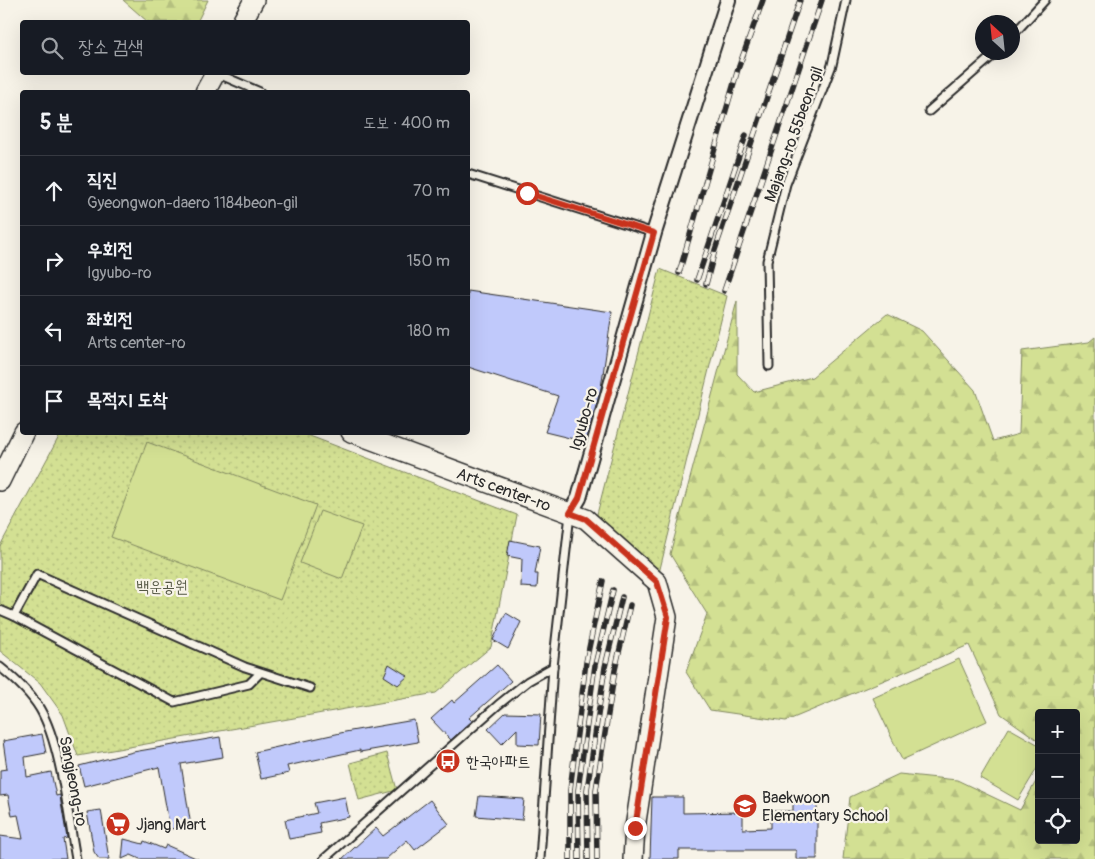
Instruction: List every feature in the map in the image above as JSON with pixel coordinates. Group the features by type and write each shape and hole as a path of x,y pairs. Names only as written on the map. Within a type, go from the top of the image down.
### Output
{"street":[{"path":"243,20 254,0"},
{"name":"Igyubo-ro","path":"570,513 579,498 654,233 728,0"},
{"path":"206,90 215,75"},
{"path":"0,481 23,435"},
{"name":"Arts center-ro","path":"359,435 586,519 657,582 668,617 635,828 633,859"}],"lane":[{"name":"Majang-ro 55beon-gil","path":"769,366 767,261 786,184 832,65 846,0"},
{"path":"1020,27 1045,0"},
{"path":"929,110 988,60"},
{"path":"221,75 255,90"},
{"path":"470,175 654,233"},
{"name":"Igyubo-ro","path":"540,859 553,667 570,513"},
{"path":"14,616 37,574 260,673 310,688"},
{"path":"0,610 174,702 249,684 260,673"},
{"name":"Sangjeong-ro","path":"0,667 30,696 40,709 53,738 76,859"},
{"path":"324,859 498,706 528,681 553,667"}],"green space":[{"path":"123,0 208,0 198,20 146,20"},
{"path":"660,269 727,296 659,573 596,518"},
{"path":"737,301 737,374 754,392 812,377 887,314 922,331 975,390 993,441 1019,434 1022,351 1089,342 1095,337 1095,859 843,859 850,797 899,774 957,780 1020,810 1035,783 1035,844 1080,844 1080,709 1035,709 1035,738 1001,714 969,645 786,721 710,710 686,672 707,614 670,554"},
{"name":"백운공원","path":"60,435 307,435 517,515 491,647 436,693 78,756 63,715 40,683 0,651 0,546"},
{"path":"147,442 316,505 280,600 111,537"},
{"path":"320,511 362,526 342,579 300,563"},
{"path":"959,659 987,721 902,760 873,698"},
{"path":"1009,728 1035,743 1035,772 1018,800 980,778"},
{"path":"387,753 397,790 359,800 350,763"}],"building":[{"path":"470,291 612,312 601,388 586,442 545,432 558,396 470,368"},
{"path":"510,540 540,546 535,574 538,574 537,588 521,587 522,559 507,556"},
{"path":"506,613 521,622 508,649 493,640"},
{"path":"389,664 408,676 398,685 384,676"},
{"path":"497,665 511,681 469,718 472,721 451,740 431,719 452,700 454,703"},
{"path":"505,713 541,714 539,745 517,744 517,729 502,744 488,729"},
{"path":"414,720 418,742 360,752 360,750 287,766 289,773 261,779 255,752 345,732"},
{"path":"42,734 46,753 25,757 27,777 51,772 56,796 60,795 67,838 63,839 66,859 0,859 0,836 23,839 18,815 12,816 8,795 0,796 0,770 7,769 3,741"},
{"path":"220,737 223,757 181,764 191,826 170,829 159,767 84,786 79,766 133,752"},
{"path":"479,796 524,799 522,820 476,816"},
{"path":"345,797 349,817 319,823 321,833 289,839 285,820 317,813 314,803"},
{"path":"652,797 683,797 683,813 743,812 743,829 771,828 771,811 793,811 793,800 817,800 817,859 796,859 796,850 679,850 679,859 650,859"},
{"path":"430,800 449,824 415,850 407,840 386,859 342,859 376,828 383,836"},
{"path":"101,810 109,859 99,859 94,852 87,812"},
{"path":"124,839 143,844 144,841 164,849 166,845 198,859 140,859 131,855 122,859"}],"railway":[{"path":"679,273 738,69 763,0"},
{"path":"706,284 715,250 800,0"},
{"path":"724,291 822,0"},
{"path":"697,280 746,135"},
{"path":"570,859 570,790 586,662 603,581"},
{"path":"579,859 578,790 595,665 613,590"},
{"path":"588,859 587,790 605,667 622,597"},
{"path":"597,859 596,790 615,670 630,605"}],"place":[{"name":"한국아파트","path":"448,761"},
{"name":"Baekwoon Elementary School","path":"745,806"},
{"name":"Jjang Mart","path":"118,824"}],"route":[{"path":"527,193 654,233 579,498 570,513 586,519 657,582 668,617 635,828"}]}
